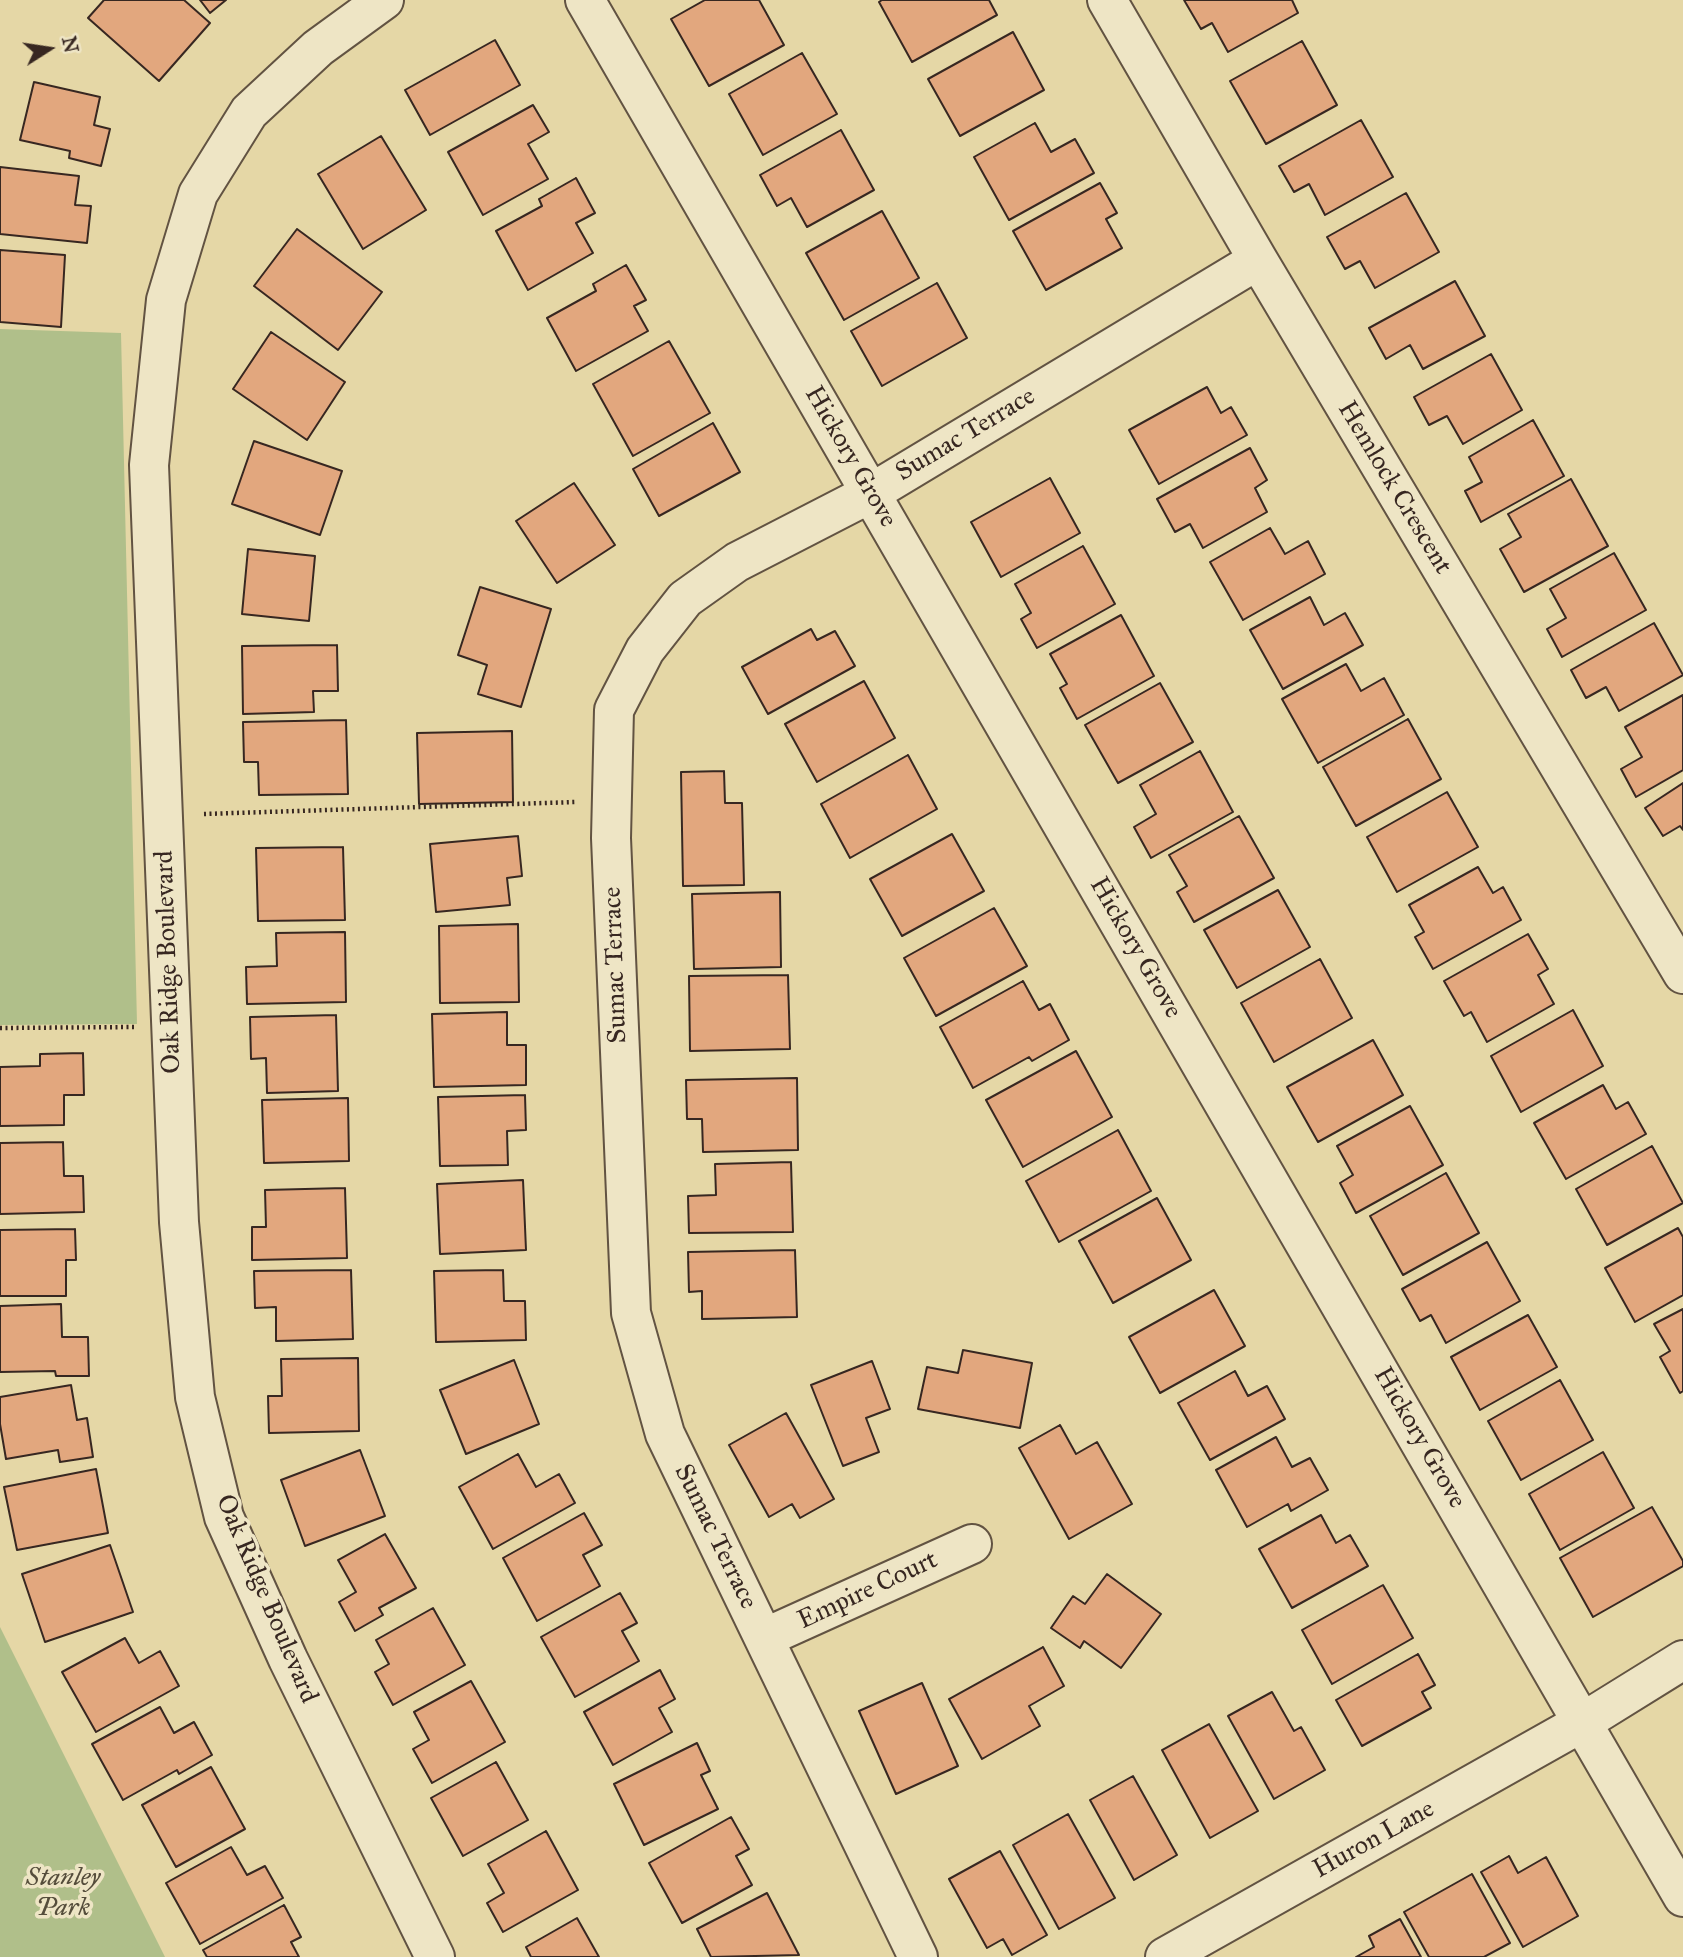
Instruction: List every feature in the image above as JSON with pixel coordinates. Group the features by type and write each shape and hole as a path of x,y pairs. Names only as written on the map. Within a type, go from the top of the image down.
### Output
{"street":[{"name":"Oak Ridge Boulevard","path":"384,0 318,48 249,112 198,194 166,300 149,465 179,1222 195,1397 224,1517 288,1659 435,1957"},
{"name":"Hickory Grove","path":"585,0 1683,1897"},
{"name":"Hemlock Crescent","path":"1107,0 1258,260 1683,974"},
{"name":"Sumac Terrace","path":"918,1957 665,1434 631,1312 612,865 614,710 645,650 685,599 737,562 871,493 1258,260"},
{"name":"Empire Court","path":"764,1638 972,1544"},
{"path":"1583,1722 1683,1660"},
{"name":"Huron Lane","path":"1165,1957 1583,1722"}],"path":[{"path":"204,814 611,801"},
{"path":"0,1028 172,1026"}],"green space":[{"path":"0,329 121,333 137,1024 0,1025"},
{"name":"Stanley Park","path":"0,1627 165,1957 0,1957"}],"building":[{"path":"104,0 184,0 210,23 159,81 88,18"},
{"path":"200,0 226,0 210,13"},
{"path":"705,0 759,0 784,45 709,86 671,19"},
{"path":"989,0 997,15 912,62 879,2"},
{"path":"1184,0 1292,0 1298,13 1228,52 1212,23 1201,29"},
{"path":"1013,32 1044,90 960,136 928,79"},
{"path":"495,40 520,85 430,135 405,90"},
{"path":"1302,41 1337,105 1266,144 1230,81"},
{"path":"802,53 837,114 763,155 729,94"},
{"path":"34,82 100,97 94,125 110,129 101,166 69,158 70,151 20,140"},
{"path":"533,105 549,132 528,144 548,179 483,215 448,152"},
{"path":"1361,120 1393,177 1325,215 1309,184 1294,192 1279,166"},
{"path":"1035,123 1051,152 1075,139 1094,173 1009,220 974,157"},
{"path":"841,130 874,190 807,227 791,198 777,206 760,175"},
{"path":"381,136 426,210 363,249 318,174"},
{"path":"0,167 79,176 75,205 91,206 87,243 0,234"},
{"path":"576,178 595,213 576,223 593,253 528,290 496,231 542,206 539,199"},
{"path":"1100,183 1117,213 1106,219 1122,248 1046,290 1013,231"},
{"path":"1406,193 1439,252 1375,288 1360,261 1345,269 1327,237"},
{"path":"882,211 919,278 844,320 806,253"},
{"path":"297,229 382,292 338,350 254,286"},
{"path":"0,250 65,255 61,327 0,322"},
{"path":"626,265 646,300 634,306 648,331 576,371 547,318 596,291 593,284"},
{"path":"1455,281 1485,336 1423,369 1410,345 1386,359 1369,328"},
{"path":"937,283 967,338 882,386 851,331"},
{"path":"271,332 345,382 307,440 233,389"},
{"path":"669,341 710,413 633,456 593,384"},
{"path":"1491,354 1522,410 1463,444 1447,416 1429,425 1414,397"},
{"path":"1207,387 1221,413 1231,407 1247,435 1159,484 1129,430"},
{"path":"1533,420 1564,476 1481,522 1465,491 1482,482 1469,457"},
{"path":"713,423 740,472 659,516 633,469"},
{"path":"254,441 342,471 320,535 232,504"},
{"path":"1250,448 1267,480 1255,488 1267,512 1203,548 1190,524 1175,532 1157,499"},
{"path":"1050,478 1080,533 1001,577 971,522"},
{"path":"1571,479 1608,546 1524,592 1500,549 1521,537 1508,514"},
{"path":"574,483 615,545 557,583 516,521"},
{"path":"1270,528 1285,554 1308,541 1325,574 1243,620 1210,562"},
{"path":"1083,546 1115,604 1037,648 1021,619 1031,613 1015,584"},
{"path":"248,549 315,556 309,621 242,614"},
{"path":"1614,553 1646,610 1562,657 1547,629 1566,618 1550,589"},
{"path":"480,587 551,609 521,707 478,694 487,665 458,655"},
{"path":"1310,597 1324,625 1345,613 1363,645 1283,689 1250,630"},
{"path":"1121,615 1154,676 1077,719 1060,688 1067,684 1050,654"},
{"path":"1654,623 1683,675 1619,711 1606,687 1586,698 1571,670"},
{"path":"811,629 817,640 835,631 855,666 768,714 742,667"},
{"path":"337,645 338,691 313,691 314,712 243,714 242,646"},
{"path":"1346,664 1361,691 1384,678 1404,715 1318,763 1282,699"},
{"path":"864,681 895,738 817,782 785,724"},
{"path":"1160,683 1193,742 1118,783 1085,725"},
{"path":"1683,695 1683,770 1636,797 1621,769 1642,757 1625,727"},
{"path":"1408,719 1441,779 1356,826 1323,767"},
{"path":"346,720 348,794 259,795 258,762 244,762 243,722"},
{"path":"512,731 513,802 419,804 417,733"},
{"path":"1200,751 1233,812 1151,858 1134,827 1156,814 1140,785"},
{"path":"908,755 937,809 850,858 821,804"},
{"path":"724,771 725,803 742,803 744,885 683,886 681,772"},
{"path":"1683,783 1683,830 1680,826 1663,836 1645,808"},
{"path":"1447,792 1478,847 1397,892 1367,837"},
{"path":"1239,816 1274,878 1194,922 1177,892 1187,886 1169,855"},
{"path":"952,834 984,891 902,936 870,879"},
{"path":"518,836 522,876 507,878 510,905 436,912 430,844"},
{"path":"343,847 345,920 258,921 256,848"},
{"path":"1478,867 1493,893 1503,887 1521,920 1433,969 1415,937 1424,932 1409,905"},
{"path":"1278,890 1310,947 1237,988 1204,930"},
{"path":"780,892 781,967 694,969 692,894"},
{"path":"994,908 1027,966 936,1016 904,958"},
{"path":"518,924 519,1002 440,1003 439,926"},
{"path":"345,932 346,1002 247,1004 246,967 277,966 276,933"},
{"path":"1528,934 1548,969 1538,975 1554,1004 1487,1042 1471,1012 1464,1016 1444,981"},
{"path":"1320,959 1352,1018 1274,1062 1241,1003"},
{"path":"788,975 790,1049 690,1051 689,976"},
{"path":"1023,981 1039,1010 1050,1004 1069,1040 1032,1061 1029,1057 973,1088 940,1027"},
{"path":"1573,1010 1603,1066 1521,1112 1491,1056"},
{"path":"507,1012 507,1045 526,1045 526,1085 434,1087 432,1014"},
{"path":"336,1015 338,1091 267,1093 266,1058 251,1059 250,1017"},
{"path":"1373,1040 1403,1095 1318,1142 1287,1087"},
{"path":"1076,1051 1112,1117 1023,1167 986,1100"},
{"path":"83,1053 84,1095 64,1095 64,1125 0,1126 0,1067 40,1066 40,1054"},
{"path":"797,1078 798,1150 703,1152 702,1119 687,1119 686,1080"},
{"path":"1603,1085 1616,1109 1628,1102 1646,1134 1566,1179 1534,1123"},
{"path":"525,1095 526,1130 507,1131 508,1165 440,1166 438,1097"},
{"path":"348,1098 349,1161 264,1163 262,1100"},
{"path":"1410,1106 1443,1165 1356,1213 1340,1183 1353,1175 1337,1146"},
{"path":"1118,1130 1151,1191 1059,1242 1026,1181"},
{"path":"63,1142 64,1176 83,1176 84,1212 0,1214 0,1143"},
{"path":"1652,1146 1683,1203 1607,1245 1576,1189"},
{"path":"791,1162 793,1232 689,1233 688,1196 716,1195 715,1164"},
{"path":"1446,1173 1479,1233 1403,1275 1370,1216"},
{"path":"523,1180 526,1250 440,1254 437,1184"},
{"path":"345,1188 347,1258 252,1260 252,1227 266,1227 265,1190"},
{"path":"1157,1198 1191,1260 1113,1303 1079,1241"},
{"path":"1678,1228 1683,1237 1683,1295 1635,1322 1605,1268"},
{"path":"75,1229 76,1260 66,1260 66,1296 0,1296 0,1230"},
{"path":"1487,1242 1520,1301 1446,1343 1431,1315 1420,1321 1402,1289"},
{"path":"795,1250 797,1317 702,1319 702,1291 689,1292 688,1252"},
{"path":"351,1270 353,1339 276,1341 276,1307 255,1308 254,1271"},
{"path":"503,1270 504,1301 525,1301 526,1340 436,1342 434,1271"},
{"path":"1214,1290 1245,1346 1160,1393 1129,1337"},
{"path":"61,1304 62,1337 88,1337 89,1376 56,1376 55,1371 0,1372 0,1306"},
{"path":"1683,1309 1683,1391 1680,1393 1660,1357 1670,1351 1654,1324"},
{"path":"1528,1315 1557,1367 1480,1410 1451,1357"},
{"path":"963,1350 1032,1363 1020,1428 918,1409 927,1367 958,1373"},
{"path":"358,1358 359,1431 269,1433 268,1396 282,1396 281,1359"},
{"path":"514,1360 539,1424 466,1454 440,1390"},
{"path":"872,1361 890,1409 866,1418 879,1452 843,1466 811,1385"},
{"path":"1235,1371 1248,1396 1267,1386 1285,1419 1210,1460 1178,1403"},
{"path":"1560,1380 1593,1440 1521,1480 1488,1421"},
{"path":"71,1385 77,1420 87,1418 93,1457 60,1462 58,1450 6,1459 0,1424 0,1397"},
{"path":"786,1413 834,1499 800,1518 792,1504 769,1517 729,1445"},
{"path":"1060,1425 1076,1454 1097,1442 1132,1504 1069,1539 1019,1448"},
{"path":"1276,1437 1292,1467 1310,1458 1328,1490 1291,1511 1288,1504 1247,1527 1216,1470"},
{"path":"360,1450 385,1516 305,1546 281,1480"},
{"path":"1603,1452 1634,1508 1560,1550 1529,1494"},
{"path":"518,1454 536,1487 559,1474 575,1503 493,1549 459,1487"},
{"path":"96,1469 108,1533 17,1550 4,1487"},
{"path":"1652,1507 1683,1561 1683,1566 1593,1617 1560,1558"},
{"path":"584,1513 602,1545 583,1555 600,1586 537,1621 503,1558"},
{"path":"1321,1515 1336,1543 1350,1535 1368,1566 1292,1608 1259,1549"},
{"path":"385,1534 416,1588 379,1608 383,1615 355,1631 339,1602 356,1592 338,1560"},
{"path":"110,1545 133,1612 45,1642 22,1574"},
{"path":"1107,1574 1161,1614 1121,1668 1084,1641 1080,1648 1051,1628 1073,1596 1085,1604"},
{"path":"1383,1585 1413,1638 1332,1684 1302,1630"},
{"path":"620,1593 637,1623 622,1631 639,1661 575,1697 541,1637"},
{"path":"433,1608 465,1665 393,1705 375,1672 389,1664 376,1640"},
{"path":"125,1638 139,1663 160,1651 179,1686 96,1732 62,1672"},
{"path":"1043,1647 1064,1686 1029,1706 1040,1726 982,1759 949,1699"},
{"path":"1418,1654 1435,1685 1422,1692 1431,1708 1362,1746 1336,1700"},
{"path":"660,1670 675,1699 659,1708 672,1732 613,1765 584,1712"},
{"path":"471,1681 505,1742 432,1783 413,1749 429,1740 414,1712"},
{"path":"922,1683 958,1766 896,1794 859,1711"},
{"path":"1272,1692 1294,1731 1301,1727 1325,1770 1274,1799 1228,1716"},
{"path":"160,1707 174,1733 194,1722 212,1755 179,1774 177,1770 123,1800 92,1744"},
{"path":"1209,1724 1258,1811 1210,1838 1162,1750"},
{"path":"697,1743 710,1771 701,1775 718,1809 644,1845 614,1784"},
{"path":"496,1762 528,1820 463,1856 431,1798"},
{"path":"211,1767 245,1829 176,1867 142,1805"},
{"path":"1133,1776 1177,1855 1134,1880 1090,1800"},
{"path":"1068,1814 1115,1898 1059,1929 1013,1845"},
{"path":"731,1817 749,1849 736,1856 752,1885 682,1923 649,1863"},
{"path":"546,1831 578,1890 503,1932 487,1903 504,1893 488,1864"},
{"path":"231,1847 247,1875 265,1866 283,1898 200,1944 166,1883"},
{"path":"1000,1851 1047,1935 1012,1955 1003,1939 987,1948 949,1879"},
{"path":"1509,1856 1518,1873 1546,1857 1578,1916 1523,1947 1481,1872"},
{"path":"1472,1874 1510,1943 1484,1957 1429,1957 1404,1912"},
{"path":"767,1893 799,1955 711,1957 697,1929"},
{"path":"284,1905 301,1937 291,1942 299,1957 207,1957 203,1950"},
{"path":"577,1918 599,1957 531,1957 526,1947"},
{"path":"1400,1919 1421,1957 1356,1957 1374,1947 1369,1936"}]}
